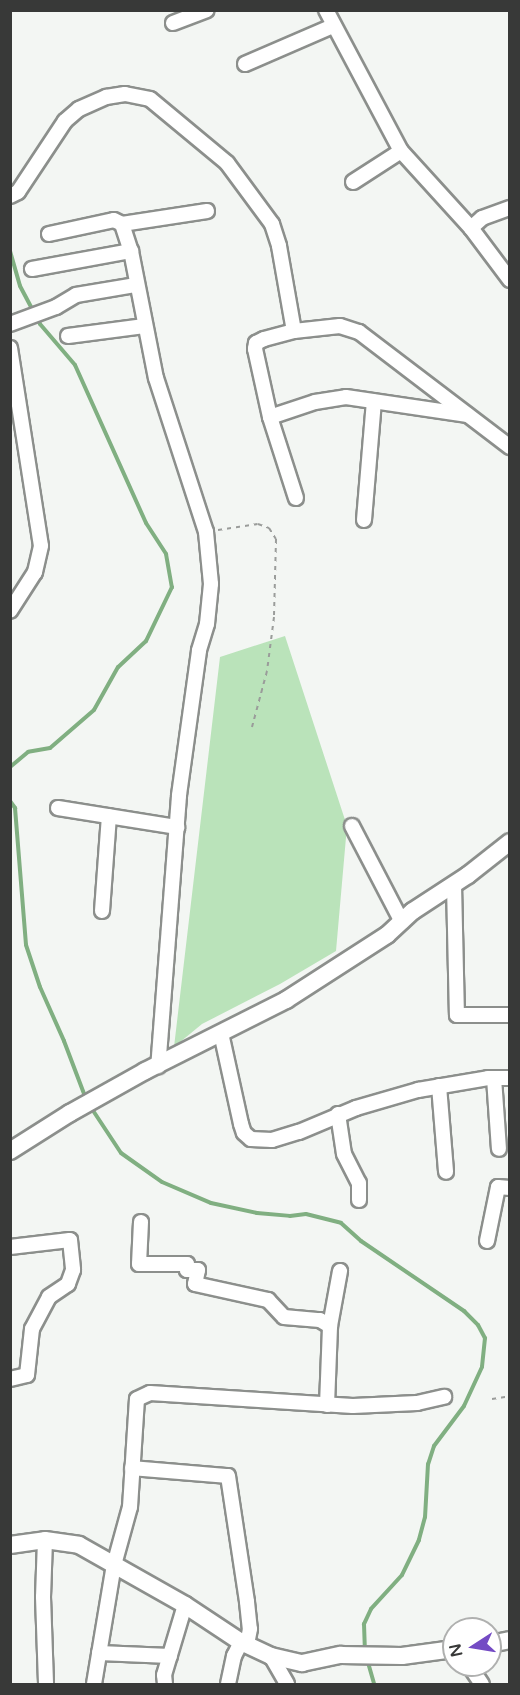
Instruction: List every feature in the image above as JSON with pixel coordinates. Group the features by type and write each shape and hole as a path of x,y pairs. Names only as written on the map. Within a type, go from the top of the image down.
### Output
{"street":[{"path":"173,22 207,10"},
{"path":"326,10 401,151 471,228 510,280"},
{"path":"245,64 333,26"},
{"path":"14,194 60,128 79,109 106,97 125,94 150,99 227,163 272,224 279,246 294,331"},
{"path":"352,182 401,151"},
{"path":"471,228 482,218 510,208"},
{"path":"49,234 114,220 122,224 207,211"},
{"path":"122,224 131,251 156,378 207,532 211,584 207,624 199,651 177,827 158,1066"},
{"path":"32,269 131,251"},
{"path":"14,323 56,307 76,295 136,285"},
{"path":"68,336 144,326"},
{"path":"296,498 270,417 256,343 294,331 340,326 358,332 510,447"},
{"path":"10,348 41,546 35,572 10,611"},
{"path":"270,417 329,398 346,397 469,416"},
{"path":"364,520 374,401"},
{"path":"58,808 177,827"},
{"path":"102,910 109,816"},
{"path":"352,826 402,922"},
{"path":"10,1151 70,1113 286,1000 387,935 510,842"},
{"path":"454,885 457,1015 510,1015"},
{"path":"221,1033 241,1124 244,1133 252,1139 272,1140 299,1132 338,1114 439,1086 510,1078"},
{"path":"494,1078 499,1149"},
{"path":"439,1086 446,1172"},
{"path":"338,1114 344,1154 359,1183 359,1200"},
{"path":"487,1241 498,1187 510,1188"},
{"path":"141,1222 139,1264 187,1264 187,1270 198,1270 195,1284 268,1300 284,1317 320,1320 330,1326"},
{"path":"10,1246 70,1240 73,1270 68,1284 49,1297 32,1329 27,1375 10,1379"},
{"path":"327,1405 330,1326 340,1271"},
{"path":"94,1684 114,1565 130,1507 137,1399 150,1393 327,1405 417,1403 444,1398"},
{"path":"132,1468 228,1476 249,1629 244,1643 234,1656 228,1684"},
{"path":"45,1540 43,1597 46,1684"},
{"path":"10,1545 45,1540 79,1545 185,1605 244,1643 271,1656 302,1663 340,1654 402,1656 442,1651"},
{"path":"165,1684 164,1675 185,1605"},
{"path":"99,1653 170,1656"},
{"path":"271,1656 288,1684"}],"path":[{"path":"207,532 258,524 269,528 276,539 278,555 270,649 252,727"},
{"path":"492,1399 510,1396"}],"green space":[{"path":"285,636 347,826 336,951 280,984 202,1024 174,1047 220,657"}],"waterway":[{"path":"10,251 20,286 40,324 75,365 146,523 166,554 172,587 146,641 118,667 94,710 50,748 28,752 10,767"},
{"path":"10,801 15,808 26,945 40,987 86,1099"},
{"path":"90,1106 121,1153 162,1182 211,1203 257,1213 290,1216 306,1214 341,1223 361,1241 464,1311 478,1325 485,1338 482,1367 464,1406 434,1446 428,1464 425,1517 419,1540 402,1575 371,1609 364,1624 365,1652"},
{"path":"367,1659 374,1684"}]}
